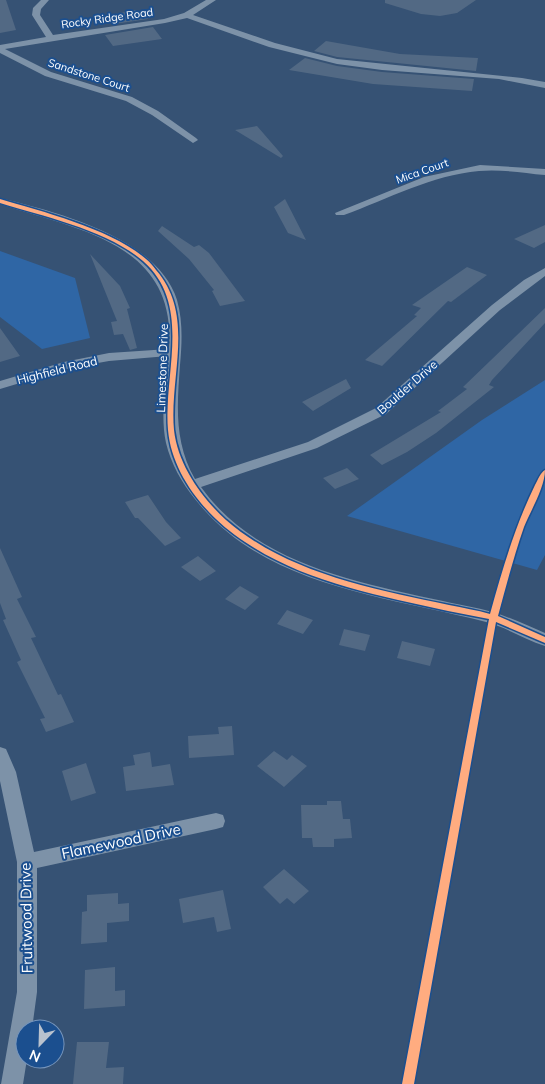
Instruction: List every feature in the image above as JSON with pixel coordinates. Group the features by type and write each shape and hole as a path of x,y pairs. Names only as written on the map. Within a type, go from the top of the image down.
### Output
{"street":[{"path":"45,0 38,8 36,15 51,38"},
{"name":"Rocky Ridge Road","path":"0,49 51,38 148,24 187,15 212,0"},
{"path":"187,15 270,45 325,59 395,69 498,76 545,86"},
{"name":"Sandstone Court","path":"0,49 48,74 129,99 156,113 194,140"},
{"name":"Mica Court","path":"340,213 449,173 478,168 507,168 545,172"},
{"name":"Limestone Drive","path":"0,201 118,243 145,260 163,279 174,303 177,331 172,431 178,456 191,485 224,523 269,554 336,582 493,618 545,640"},
{"name":"Boulder Drive","path":"191,485 294,453 346,431 382,410 514,291 545,272"},
{"name":"Highfield Road","path":"0,385 68,365 109,357 175,352"},
{"name":"Fruitwood Drive","path":"0,754 7,772 27,862 28,992 12,1084"},
{"name":"Flamewood Drive","path":"27,862 216,821"}],"shaded area":[{"path":"0,251 75,278 90,338 42,349 0,317"},
{"path":"545,380 545,555 537,570 347,516 482,420"}],"building":[{"path":"0,0 6,0 16,30 0,33"},
{"path":"385,0 476,0 457,13 440,16 421,14 385,3"},
{"path":"135,10 144,14 148,19 114,24 111,15"},
{"path":"153,27 162,39 113,46 105,35"},
{"path":"326,41 400,54 478,58 476,71 337,57 314,51"},
{"path":"305,58 337,66 382,72 474,79 472,91 373,84 289,70"},
{"path":"257,126 283,156 281,158 235,130"},
{"path":"285,199 306,240 288,233 274,207"},
{"path":"545,225 545,242 534,248 514,239"},
{"path":"162,226 194,247 199,245 209,253 245,301 220,306 212,291 214,290 189,259 158,231"},
{"path":"90,254 120,286 130,308 127,309 137,348 130,350 123,334 114,335 111,322 117,321"},
{"path":"467,267 487,275 451,302 448,301 382,366 365,360 417,316 414,315 421,308 412,305"},
{"path":"545,308 545,323 492,380 489,385 494,387 436,433 407,452 382,465 370,455 441,412 438,411 467,389 463,387"},
{"path":"0,328 20,356 0,362"},
{"path":"346,379 351,388 313,411 302,402"},
{"path":"347,468 359,479 335,489 323,478"},
{"path":"148,495 166,522 181,538 165,546 138,518 135,518 125,502"},
{"path":"0,548 22,597 17,599 36,637 31,638 58,695 61,694 74,722 46,732 40,719 45,718 17,662 21,660 3,620 6,619 0,603"},
{"path":"198,556 216,571 200,581 181,567"},
{"path":"240,586 259,597 245,610 225,599"},
{"path":"287,610 313,620 303,634 277,624"},
{"path":"344,629 370,635 365,651 339,645"},
{"path":"402,641 435,649 430,666 397,658"},
{"path":"232,726 234,755 189,758 188,736 219,734 218,727"},
{"path":"274,751 287,760 292,755 307,766 284,787 257,766"},
{"path":"150,752 152,767 170,764 174,785 126,791 123,767 135,765 133,755"},
{"path":"86,763 96,793 71,801 62,771"},
{"path":"327,801 341,801 343,819 350,819 352,838 334,839 334,847 313,847 312,838 302,838 301,805 327,805"},
{"path":"284,869 309,891 294,904 287,898 280,904 263,887"},
{"path":"223,890 231,929 217,932 214,917 183,923 179,899"},
{"path":"118,893 118,904 129,903 129,921 107,923 107,942 81,944 82,912 87,911 87,895"},
{"path":"115,967 115,991 125,990 125,1006 84,1009 85,970"},
{"path":"77,1042 109,1042 106,1068 124,1067 123,1084 73,1084"}],"cycle path":[{"path":"0,201 77,225 116,241 146,261 162,280 171,299 175,320 176,342 170,408 173,444 189,481 205,503 224,522 247,540 272,555 328,578 415,601 494,618 545,640"},
{"path":"408,1084 493,618 515,544 528,508 545,472"}]}
